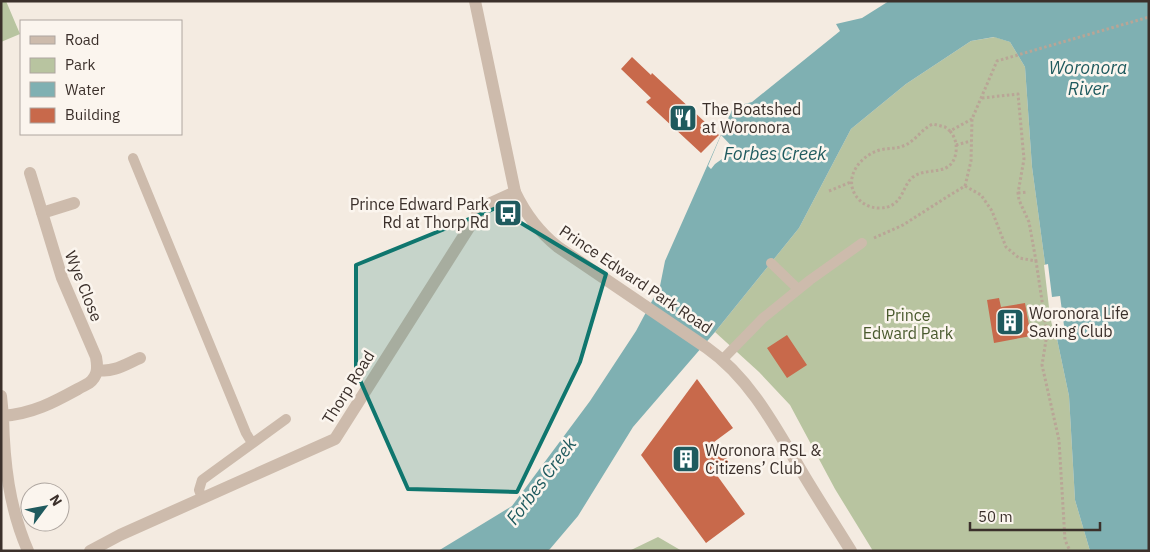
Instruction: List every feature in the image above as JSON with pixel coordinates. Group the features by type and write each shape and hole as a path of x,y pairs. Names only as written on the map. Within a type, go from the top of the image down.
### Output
{"street":[{"name":"Prince Edward Park Road","path":"475,1 515,192 536,226 550,241 708,348 736,372 754,395 785,442 851,551"},
{"name":"Wye Close","path":"30,173 62,278 96,357 98,370"},
{"name":"Thorp Road","path":"90,551 120,535 335,438 477,215 490,203 515,192"},
{"path":"42,213 74,203"},
{"path":"3,416 41,408 89,383 94,379 98,370 112,370 140,358"},
{"path":"1,396 9,491 20,531 28,551"}],"lane":[{"path":"132,158 246,433 252,443"},
{"path":"723,359 763,318 798,289 862,243"},
{"path":"771,263 798,289"},
{"path":"202,498 200,490 202,480 286,419"}],"path":[{"path":"862,243 903,226 966,186 970,167 972,119 997,61 1149,16"},
{"path":"981,98 1018,94 1024,159 1018,193 1019,200 1029,222 1047,334 1042,364 1059,440 1064,540 1070,551"},
{"path":"950,131 972,119"},
{"path":"933,124 945,127 950,131 956,145 955,158 951,164 941,170 925,172 914,176 900,198 886,207 878,208 864,204 854,192 852,182 857,165 872,152 902,147 915,138 924,128 933,124"},
{"path":"956,145 971,140"},
{"path":"829,191 852,182"},
{"path":"966,186 981,195 992,211 1006,247 1020,258 1036,260"},
{"path":"1018,193 1028,192"}],"highlighted area":[{"path":"496,208 606,274 580,362 517,492 408,489 356,371 356,265"}],"green space":[{"path":"1,1 6,1 20,34 1,42"},
{"name":"Prince Edward Park","path":"995,37 1010,42 1025,67 1032,167 1052,315 1069,396 1075,500 1090,551 873,551 835,489 790,405 759,372 715,332 799,228 851,129 906,84 971,41"},
{"path":"658,537 682,551 629,551"}],"water":[{"path":"889,1 1149,1 1149,551 1090,551 1075,500 1069,396 1052,315 1032,167 1025,67 1010,42 994,37 971,41 906,84 851,129 799,228 715,332 633,427 578,516 550,549 547,551 438,551 512,506 590,401 636,331 660,286 665,261 735,103 741,105 752,102 840,31 836,24 862,18"}],"pier":[{"path":"721,135 741,156 737,160 729,154 711,169 708,166"},
{"path":"1048,264 1052,297 1060,296 1065,333 1054,334 1044,265"}],"building":[{"name":"The Boatshed at Woronora","path":"632,57 719,135 701,153 646,102 651,98 621,69"},
{"name":"Woronora Life Saving Club","path":"999,298 1001,307 1025,303 1031,336 994,343 987,300"},
{"path":"787,335 807,365 787,378 767,348"},
{"name":"Woronora RSL & Citizens’ Club","path":"697,379 733,428 714,442 730,463 716,474 745,514 706,543 641,455"}],"place":[{"name":"The Boatshed at Woronora","path":"683,118"},
{"name":"Prince Edward Park Rd at Thorp Rd","path":"508,213"},
{"name":"Woronora Life Saving Club","path":"1010,322"},
{"name":"Woronora RSL & Citizens’ Club","path":"686,459"}],"water label":[{"name":"Woronora River","path":"1088,77"},
{"name":"Forbes Creek","path":"775,153"},
{"name":"Forbes Creek","path":"541,481"}]}
